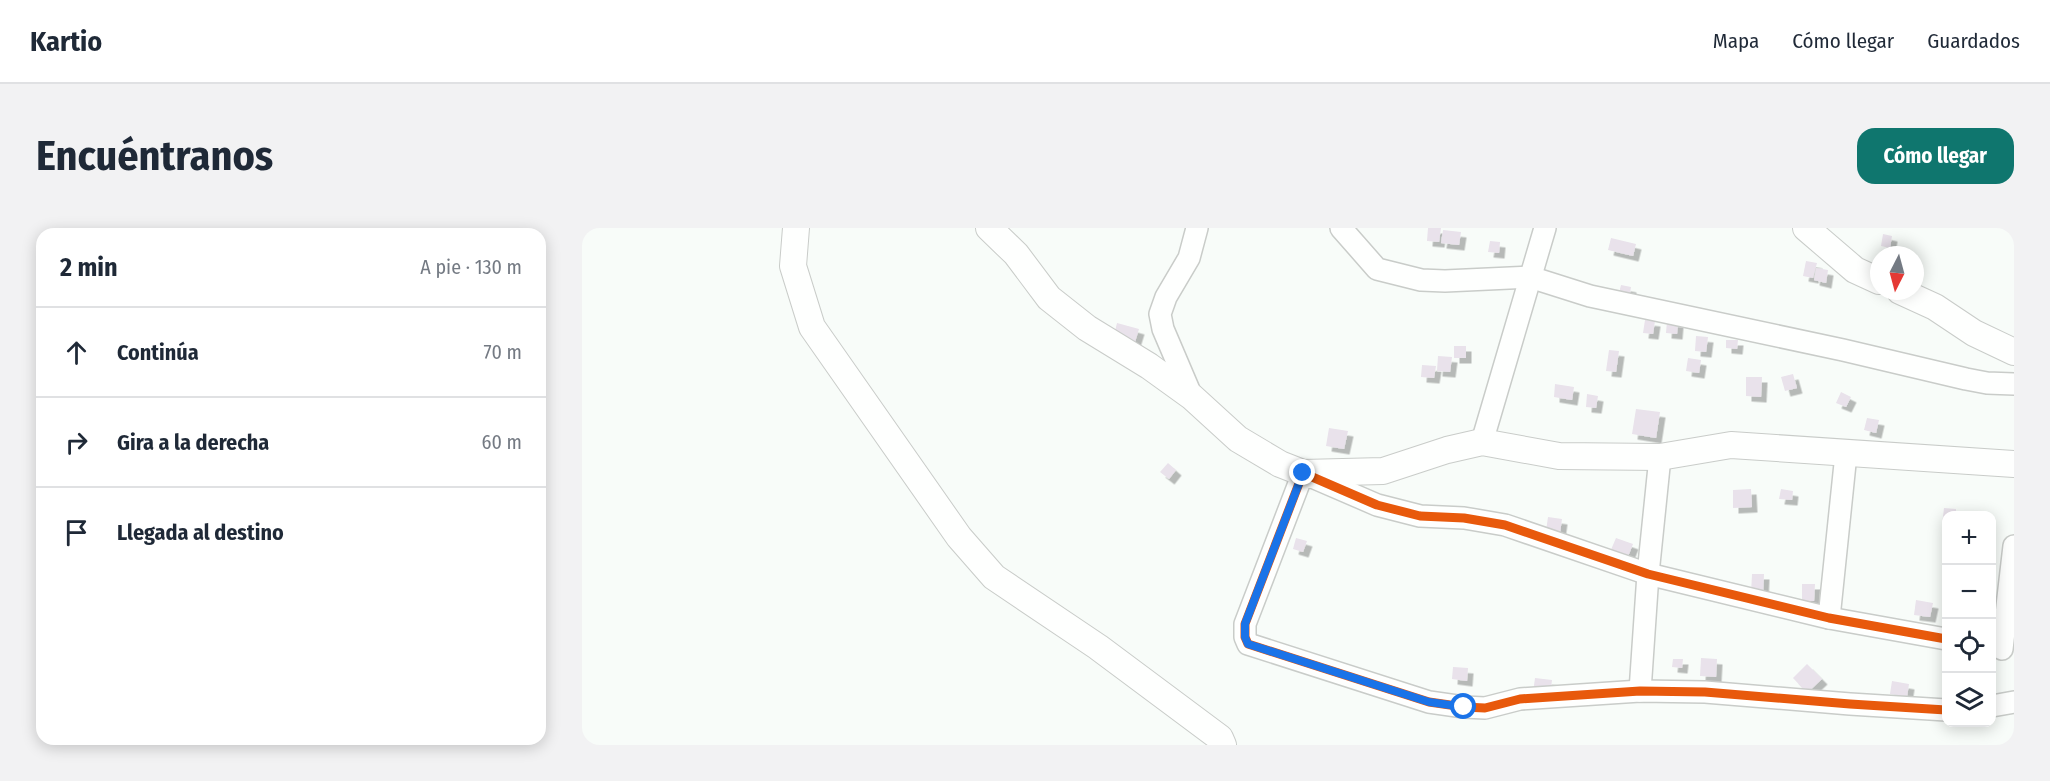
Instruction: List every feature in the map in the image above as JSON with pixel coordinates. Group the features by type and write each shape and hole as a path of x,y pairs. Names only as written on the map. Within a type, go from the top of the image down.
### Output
{"street":[{"path":"796,228 792,266 812,327 959,537 994,577 1098,647 1220,738 1223,745"},
{"path":"989,228 1016,254 1049,298 1087,328 1149,366 1192,397 1239,439 1280,464 1377,505 1420,516 1464,518 1505,525 1648,574 1829,618 1942,638"},
{"path":"1192,397 1163,329 1160,314 1166,297 1189,258 1197,228"},
{"path":"1341,228 1377,269 1421,280 1530,278 1590,296 1866,355 1966,379 2014,384"},
{"path":"1482,442 1545,228"},
{"path":"1806,228 1855,270 1870,277"},
{"path":"1920,300 1935,307 1974,333 2014,352"},
{"path":"1303,473 1383,471 1447,450 1482,442 1559,456 1660,457 1731,445 2014,464"},
{"path":"1829,618 1846,454"},
{"path":"1640,691 1648,574 1660,457"},
{"path":"1303,473 1245,624 1245,637 1248,644 1429,702 1464,707 1485,708 1520,699 1640,691 1705,692 1942,710"},
{"path":"2003,649 2014,546"},
{"path":"1996,705 2014,702"}],"building":[{"path":"1428,228 1441,228 1439,242 1427,241"},
{"path":"1443,230 1461,232 1459,245 1441,243"},
{"path":"1883,234 1892,236 1890,246 1881,246"},
{"path":"1611,238 1636,244 1633,256 1608,250"},
{"path":"1490,241 1500,242 1499,253 1488,252"},
{"path":"1806,261 1817,263 1813,278 1803,276"},
{"path":"1816,268 1828,270 1826,283 1814,280"},
{"path":"1621,285 1631,287 1629,299 1618,297"},
{"path":"1645,320 1655,321 1653,334 1643,333"},
{"path":"1667,321 1678,322 1677,334 1666,333"},
{"path":"1117,323 1139,329 1134,345 1114,335"},
{"path":"1696,336 1708,337 1706,352 1695,351"},
{"path":"1726,340 1738,340 1737,349 1726,348"},
{"path":"1454,346 1466,346 1466,358 1454,358"},
{"path":"1609,350 1619,351 1616,372 1606,371"},
{"path":"1438,356 1452,357 1450,372 1437,371"},
{"path":"1688,358 1701,360 1699,373 1686,371"},
{"path":"1422,365 1436,366 1434,378 1421,377"},
{"path":"1793,374 1797,388 1785,391 1781,377"},
{"path":"1746,377 1762,377 1761,397 1746,396"},
{"path":"1555,384 1574,387 1572,400 1554,397"},
{"path":"1841,392 1851,397 1846,407 1836,403"},
{"path":"1587,394 1598,396 1596,408 1586,407"},
{"path":"1636,409 1660,412 1656,438 1632,434"},
{"path":"1867,418 1879,420 1876,433 1864,430"},
{"path":"1329,428 1348,431 1344,449 1326,446"},
{"path":"1168,463 1176,470 1169,479 1160,472"},
{"path":"1751,489 1752,507 1733,508 1733,490"},
{"path":"1781,489 1793,491 1792,500 1779,499"},
{"path":"1944,508 1956,509 1956,511 1944,511"},
{"path":"1548,517 1562,519 1560,533 1546,531"},
{"path":"1296,538 1307,541 1303,552 1293,549"},
{"path":"1616,538 1633,544 1627,559 1610,552"},
{"path":"1752,574 1764,574 1763,595 1751,594"},
{"path":"1802,584 1815,584 1814,601 1802,601"},
{"path":"1916,600 1933,603 1930,617 1914,615"},
{"path":"1701,658 1717,659 1716,677 1700,676"},
{"path":"1673,659 1683,659 1682,668 1672,667"},
{"path":"1807,664 1822,679 1807,693 1793,678"},
{"path":"1453,667 1468,668 1467,681 1452,679"},
{"path":"1535,678 1552,680 1550,696 1533,693"},
{"path":"1892,681 1909,684 1907,697 1890,694"}],"cycle path":[{"path":"1942,638 1829,618 1648,574 1505,525 1464,518 1420,516 1377,505 1303,473 1245,624 1245,637 1248,644 1429,702 1464,707 1485,708 1520,699 1640,691 1705,692 1942,710"}],"route":[{"path":"1303,473 1245,624 1245,637 1248,644 1429,702 1464,707"}]}
